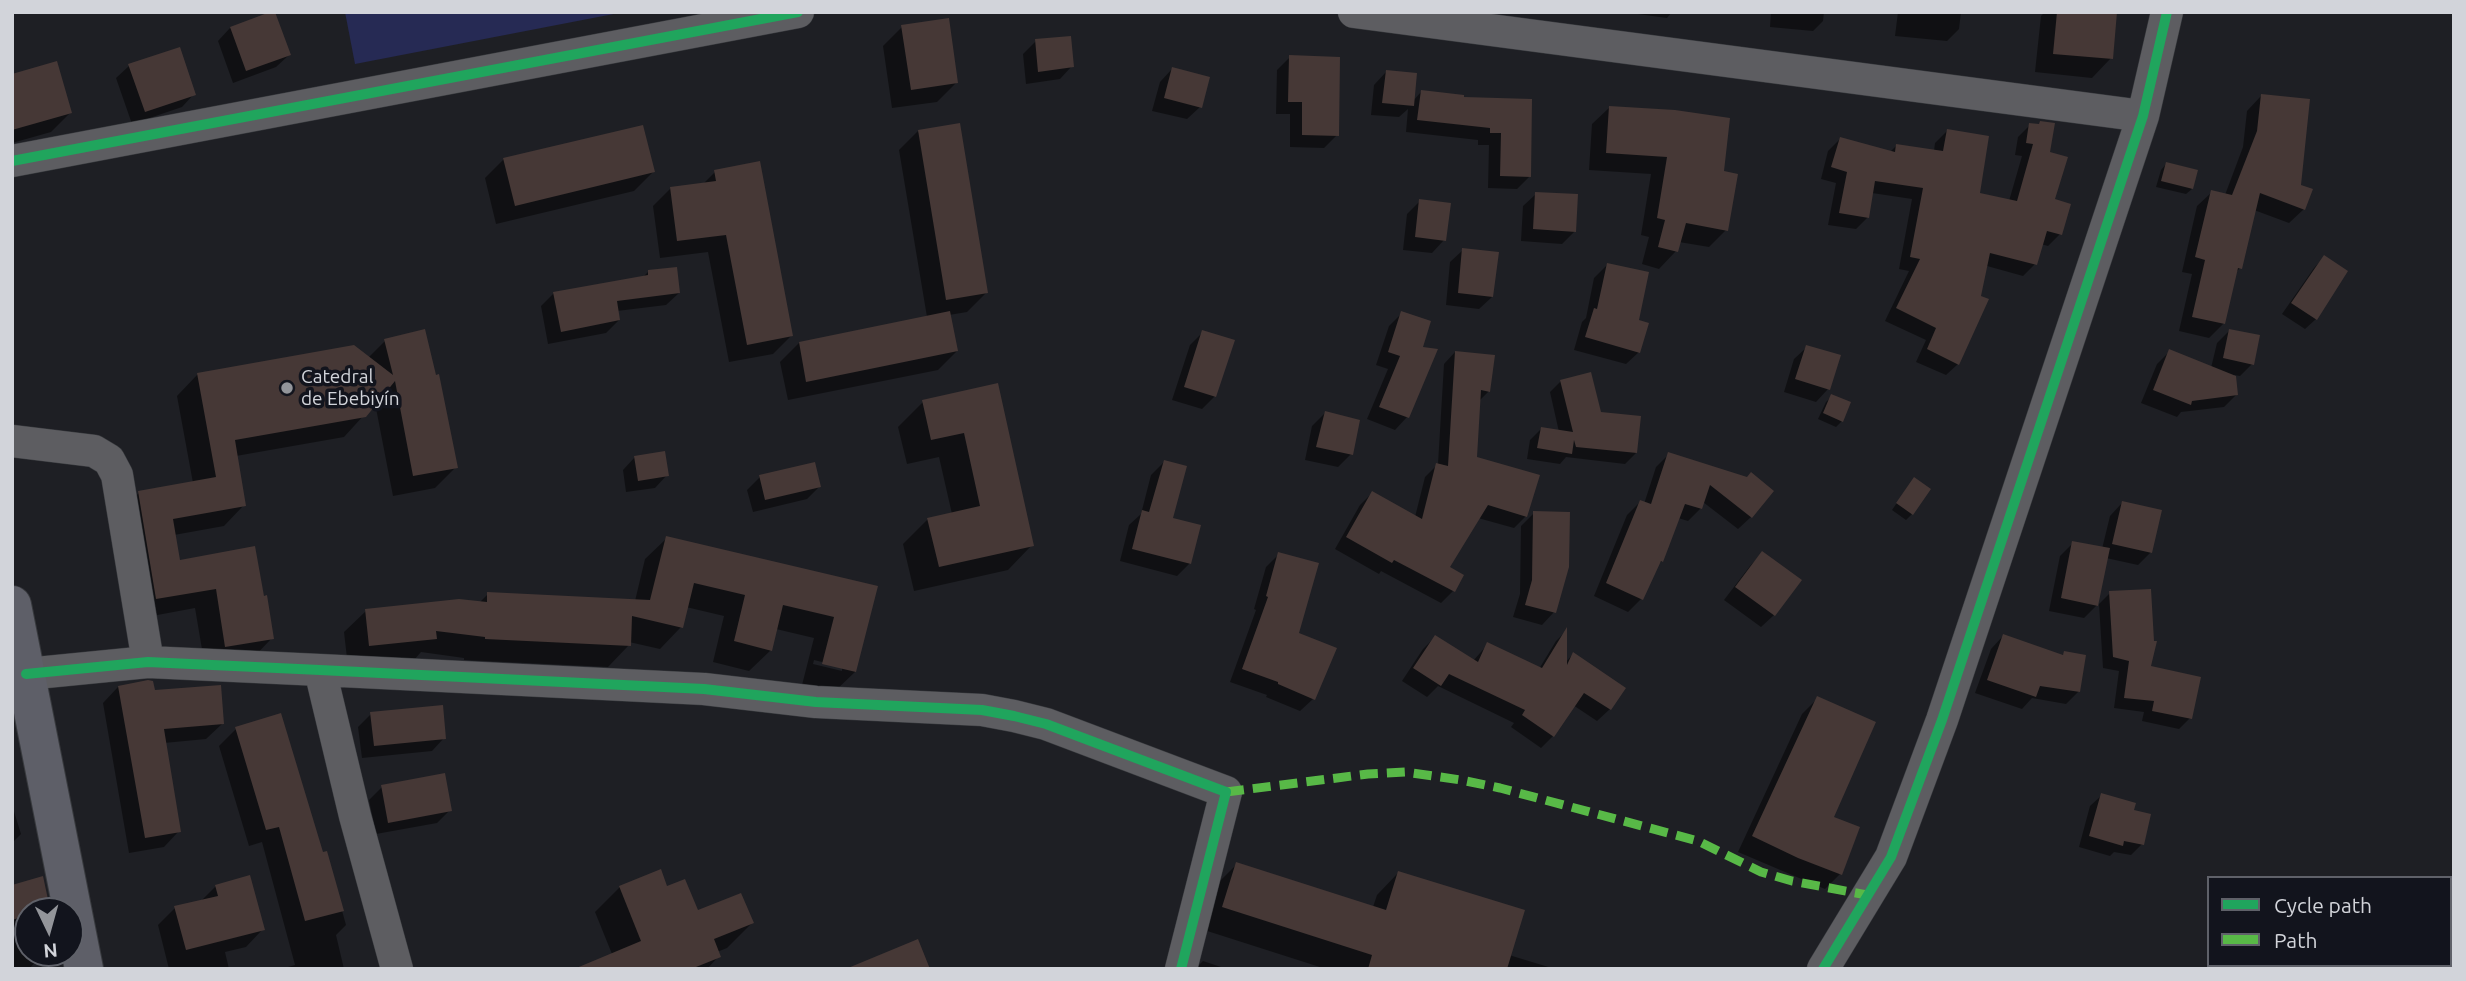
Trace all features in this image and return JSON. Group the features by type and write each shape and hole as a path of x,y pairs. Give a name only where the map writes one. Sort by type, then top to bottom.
{"main road":[{"path":"12,605 84,969"}],"street":[{"path":"12,161 798,12"},
{"path":"1354,12 2143,116"},
{"path":"1823,969 1891,857 1942,720 2143,116 2167,12"},
{"path":"12,442 94,451 109,460 117,475 148,662"},
{"path":"26,674 148,662 320,670 681,688 816,702 982,710 1046,724 1226,792 1181,969"},
{"path":"320,670 355,816 397,969"}],"shaded area":[{"path":"345,12 624,12 355,64"}],"building":[{"path":"275,12 291,55 246,71 230,27"},
{"path":"2057,12 2117,12 2113,59 2053,54"},
{"path":"949,18 958,83 911,90 901,25"},
{"path":"1071,36 1074,67 1038,72 1035,39"},
{"path":"180,47 196,95 145,112 128,64"},
{"path":"1289,55 1340,57 1339,136 1302,135 1302,102 1288,102"},
{"path":"57,61 72,113 12,130 12,74"},
{"path":"1172,67 1210,77 1202,108 1164,98"},
{"path":"1386,70 1417,73 1414,106 1382,103"},
{"path":"1421,90 1464,97 1532,99 1531,177 1500,176 1501,133 1490,133 1490,128 1417,120"},
{"path":"2261,94 2310,99 2301,185 2313,189 2305,210 2260,193 2242,269 2238,268 2225,324 2192,317 2205,260 2195,257 2211,190 2232,195 2257,131"},
{"path":"1609,106 1675,110 1730,118 1724,171 1738,174 1728,231 1686,223 1678,252 1658,247 1665,220 1657,218 1667,157 1606,153"},
{"path":"2040,121 2055,123 2050,152 2068,157 2055,199 2071,204 2062,235 2047,231 2037,265 1990,253 1981,296 1989,299 1959,365 1927,349 1936,328 1896,308 1920,259 1910,257 1923,188 1875,181 1869,218 1839,213 1847,172 1831,167 1840,137 1895,152 1896,144 1943,151 1947,129 1989,136 1980,193 2017,201 2033,144 2026,143 2029,123 2039,124"},
{"path":"960,123 988,293 946,300 918,130"},
{"path":"643,125 655,172 515,206 503,158"},
{"path":"760,161 793,336 747,345 726,235 677,241 670,187 716,181 714,170"},
{"path":"2166,162 2198,170 2193,189 2161,181"},
{"path":"1535,192 1578,194 1576,232 1533,229"},
{"path":"1419,199 1451,203 1446,241 1415,237"},
{"path":"1462,248 1499,252 1493,297 1458,293"},
{"path":"2324,255 2348,271 2317,320 2291,303"},
{"path":"1607,263 1649,272 1639,320 1649,323 1640,353 1585,337 1594,308 1597,309"},
{"path":"677,267 680,293 617,301 620,320 561,332 553,292 648,275 648,270"},
{"path":"950,311 958,351 806,382 799,342"},
{"path":"1401,311 1431,321 1423,347 1438,349 1409,418 1379,407 1400,356 1388,352"},
{"path":"425,329 436,375 439,374 458,468 413,476 395,381 366,417 235,440 246,506 173,519 180,560 255,546 274,639 225,647 216,589 156,599 138,491 216,477 197,373 354,345 393,375 384,339"},
{"path":"2229,329 2260,335 2254,365 2223,358"},
{"path":"1202,330 1235,340 1216,397 1184,387"},
{"path":"1806,345 1841,355 1830,390 1795,379"},
{"path":"2169,349 2236,376 2238,395 2192,401 2191,405 2153,390"},
{"path":"1455,351 1495,355 1490,392 1481,390 1477,457 1540,475 1527,517 1488,505 1450,567 1464,575 1455,592 1394,560 1392,563 1346,537 1372,491 1422,519 1436,463 1448,466"},
{"path":"1591,372 1601,412 1641,416 1637,453 1576,447 1574,440 1572,454 1537,448 1541,427 1573,432 1560,380"},
{"path":"998,383 1034,546 939,567 927,518 980,506 964,433 931,440 922,400"},
{"path":"1831,394 1851,402 1843,422 1823,413"},
{"path":"1325,411 1360,420 1353,455 1316,447"},
{"path":"665,451 669,476 638,481 634,456"},
{"path":"1668,452 1747,477 1751,472 1774,491 1752,518 1710,485 1702,509 1685,504 1663,562 1661,561 1643,600 1606,583 1640,500 1651,504"},
{"path":"1164,460 1187,466 1173,518 1201,525 1191,564 1132,549 1142,510 1149,512"},
{"path":"815,462 821,487 765,500 759,475"},
{"path":"1914,477 1931,489 1913,515 1896,503"},
{"path":"2122,501 2162,510 2152,553 2112,544"},
{"path":"1533,511 1570,512 1569,567 1556,613 1525,605 1532,580"},
{"path":"666,536 878,586 856,672 822,664 834,617 783,605 772,651 734,641 745,595 694,583 683,628 632,616 631,646 485,639 436,631 437,639 369,646 365,609 459,599 487,602 487,592 650,600"},
{"path":"2072,541 2110,548 2098,606 2061,598"},
{"path":"1762,551 1802,580 1775,616 1735,587"},
{"path":"1278,552 1319,563 1299,633 1337,648 1315,700 1278,682 1242,669 1268,597 1266,596"},
{"path":"2151,589 2154,641 2157,641 2151,666 2201,677 2192,719 2152,711 2154,701 2124,698 2129,661 2113,657 2109,591"},
{"path":"1567,627 1567,665 1573,652 1626,688 1611,710 1584,693 1554,737 1522,715 1525,710 1449,674 1441,686 1413,668 1435,635 1478,662 1487,642 1542,668"},
{"path":"2003,634 2063,655 2064,651 2086,655 2080,692 2040,686 2036,697 1987,680"},
{"path":"153,681 155,690 221,685 224,724 164,729 181,832 145,838 118,686"},
{"path":"1817,696 1876,722 1834,817 1860,827 1842,875 1752,836"},
{"path":"443,705 446,739 374,746 370,712"},
{"path":"281,713 323,852 327,851 344,911 305,921 279,827 266,830 235,727"},
{"path":"445,773 452,811 388,823 381,785"},
{"path":"2101,793 2136,803 2134,810 2151,814 2144,845 2124,841 2123,846 2089,836"},
{"path":"1236,862 1386,910 1398,871 1525,910 1507,969 1368,969 1372,955 1222,907"},
{"path":"661,869 667,886 685,879 698,910 741,893 754,923 714,939 721,957 691,969 574,969 641,941 619,886"},
{"path":"250,875 265,930 186,950 174,906 218,896 215,885"},
{"path":"43,876 47,897 14,897 12,920 12,885"},
{"path":"918,939 930,969 848,969 848,968"}],"marked path":[{"path":"1226,792 1368,774 1405,772 1461,780 1698,841 1761,872 1792,881 1867,895"}],"cycle path":[{"path":"12,161 798,12"},
{"path":"1823,969 1891,857 1942,720 2143,116 2167,12"},
{"path":"26,674 148,662 320,670 704,689 816,702 982,710 1046,724 1226,792 1181,969"}],"place":[{"name":"Catedral de Ebebiyín","path":"287,388"}]}
